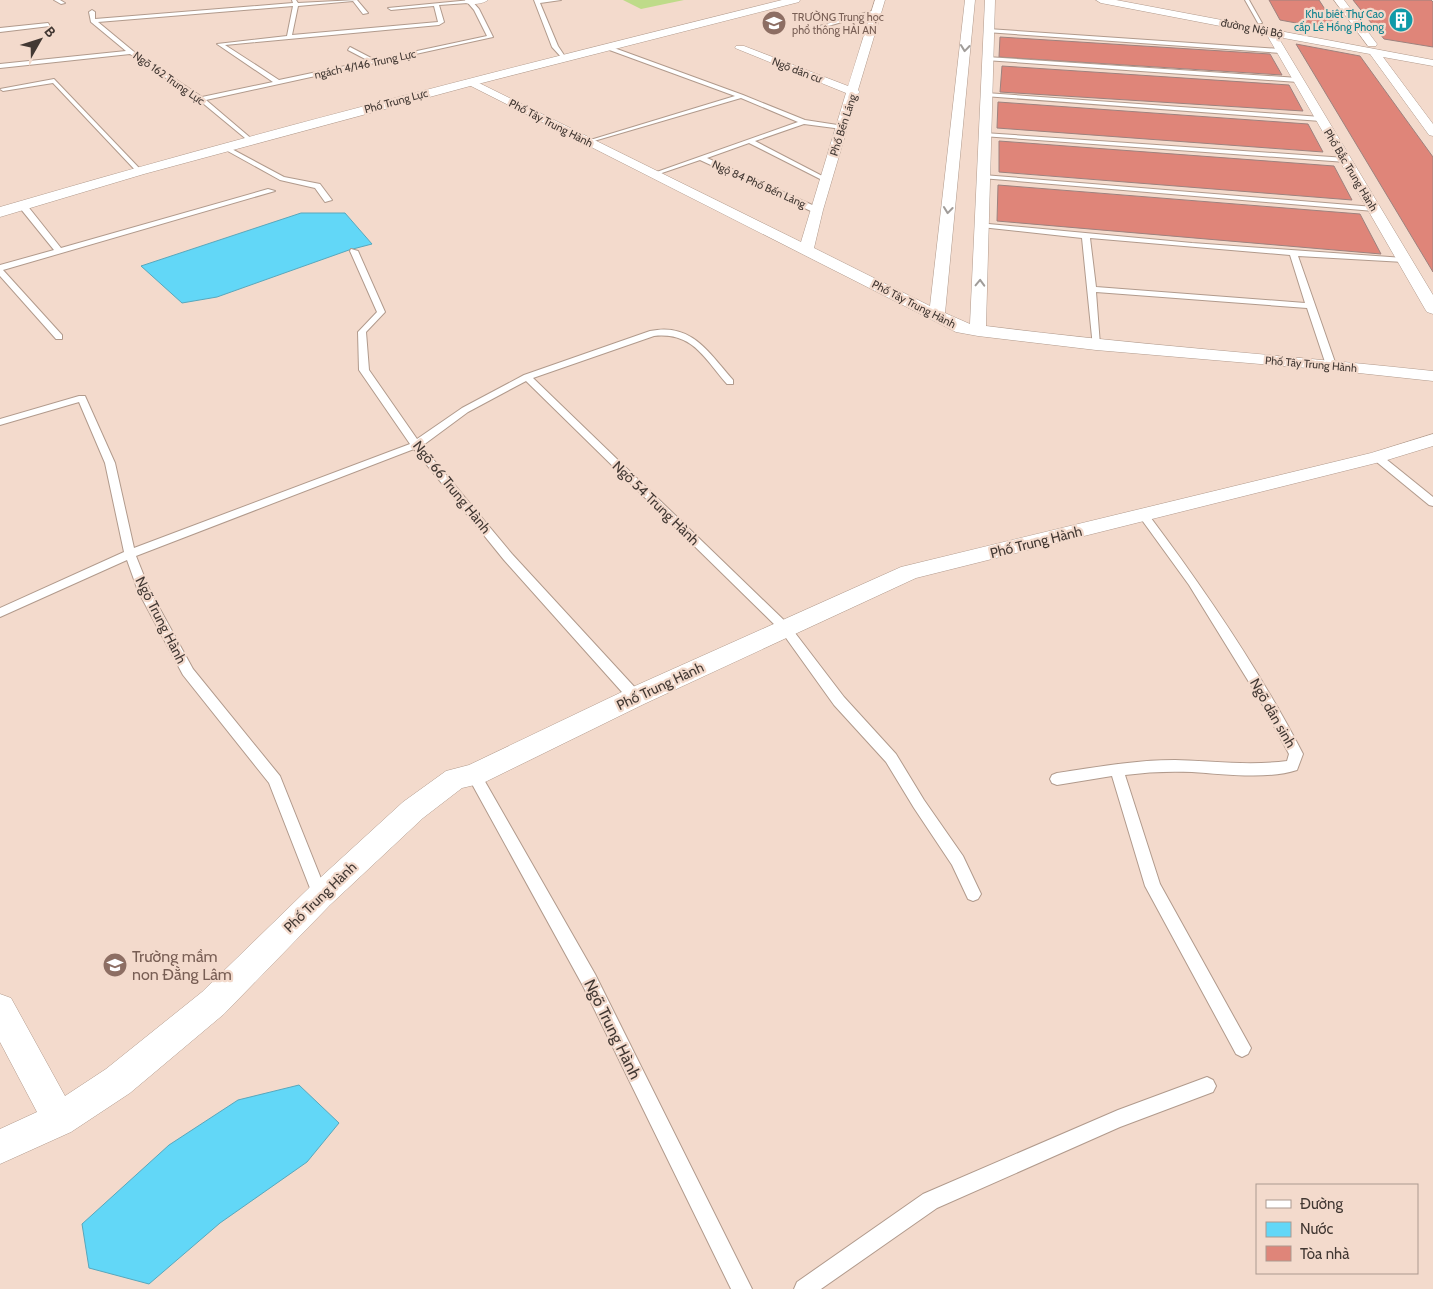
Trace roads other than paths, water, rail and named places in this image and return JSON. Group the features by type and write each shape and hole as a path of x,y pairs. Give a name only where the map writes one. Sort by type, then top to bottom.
{"street":[{"path":"469,1 483,0"},
{"path":"937,316 970,0"},
{"path":"978,331 990,0"},
{"name":"đường Nội Bộ","path":"1101,0 1372,47 1433,55"},
{"name":"đường Nội Bộ","path":"1138,0 1265,27"},
{"path":"1338,0 1433,132"},
{"name":"Phố Trung Lực","path":"0,212 139,171 469,82 786,1"},
{"name":"Phố Bến Láng","path":"806,250 816,210 879,6"},
{"name":"Phố Bắc Trung Hành","path":"1265,27 1346,160 1433,309"},
{"name":"đường Nội Bộ","path":"1372,47 1433,62"},
{"name":"Ngõ dân cư","path":"740,48 854,92"},
{"name":"Phố Tây Trung Hành","path":"469,82 962,328 1096,345 1331,365 1433,376"},
{"name":"Phố Trung Hành","path":"0,1147 59,1120 118,1082 213,1003 320,896 413,810 456,779 474,775 635,697 909,572 1144,516 1377,457 1433,440"},
{"path":"0,1009 59,1120"}],"lane":[{"path":"56,0 62,3"},
{"path":"92,12 93,21 295,2 353,0 365,13"},
{"path":"559,0 536,1 555,47 564,57"},
{"path":"1247,0 1265,27"},
{"path":"391,8 469,1"},
{"name":"ngách 4/146 Trung Lực","path":"201,99 490,36 476,9 469,1"},
{"path":"289,37 295,2"},
{"path":"279,82 220,44 433,24 441,22 436,4"},
{"path":"802,32 879,6"},
{"path":"401,20 439,17"},
{"name":"Ngõ 162 Trung Lực","path":"93,21 131,52 201,99 251,141"},
{"path":"0,30 48,25"},
{"path":"988,31 1281,51"},
{"path":"606,47 741,96 804,122 842,127"},
{"path":"350,49 374,62"},
{"path":"0,66 45,67 131,52"},
{"path":"987,59 1298,80"},
{"path":"45,67 54,81 139,171"},
{"path":"3,89 54,81"},
{"path":"986,95 1321,119"},
{"path":"589,142 741,96"},
{"path":"654,174 804,122"},
{"path":"984,135 1346,160"},
{"path":"749,141 826,180"},
{"path":"226,148 282,179 317,186 328,200"},
{"name":"Ngộ 84 Phố Bến Lảng","path":"702,158 816,210"},
{"path":"983,177 1374,208"},
{"path":"58,337 0,269 271,191"},
{"path":"23,206 59,251"},
{"path":"981,224 1086,236 1294,254 1404,260"},
{"path":"1086,236 1096,345"},
{"name":"Ngõ 66 Trung Hành","path":"354,251 382,312 362,332 364,370 416,445 508,557 635,697"},
{"path":"1294,254 1331,365"},
{"path":"1092,289 1310,306"},
{"path":"0,613 130,554 416,445 465,410 527,377 653,333 668,332 684,336 702,350 730,382"},
{"name":"Ngõ 54 Trung Hành","path":"527,377 785,628 840,702 891,758 919,804 958,861 973,894"},
{"name":"Ngõ Trung Hành","path":"0,422 82,398 110,462 130,554 144,591 188,672 275,780 320,896"},
{"path":"1377,457 1433,503"},
{"name":"Ngõ dân sinh","path":"1057,779 1117,770 1174,766 1271,769 1292,766 1296,754 1265,697 1193,582 1144,516"},
{"path":"1117,770 1153,886 1242,1048"},
{"name":"Ngõ Trung Hành","path":"474,775 589,980 742,1289"},
{"path":"804,1289 930,1201 1118,1119 1207,1086"}],"water":[{"path":"301,213 345,213 372,244 349,250 217,297 182,303 141,266"},
{"path":"299,1085 339,1123 307,1162 220,1223 149,1284 89,1268 82,1224 169,1145 238,1100"}],"place":[{"name":"Khu biệt Thự Cao cấp Lê Hồng Phong","path":"1401,20"},
{"name":"TRƯỜNG Trung học phổ thông HẢI AN","path":"774,23"},
{"name":"Trường mầm non Đằng Lâm","path":"115,965"}]}
